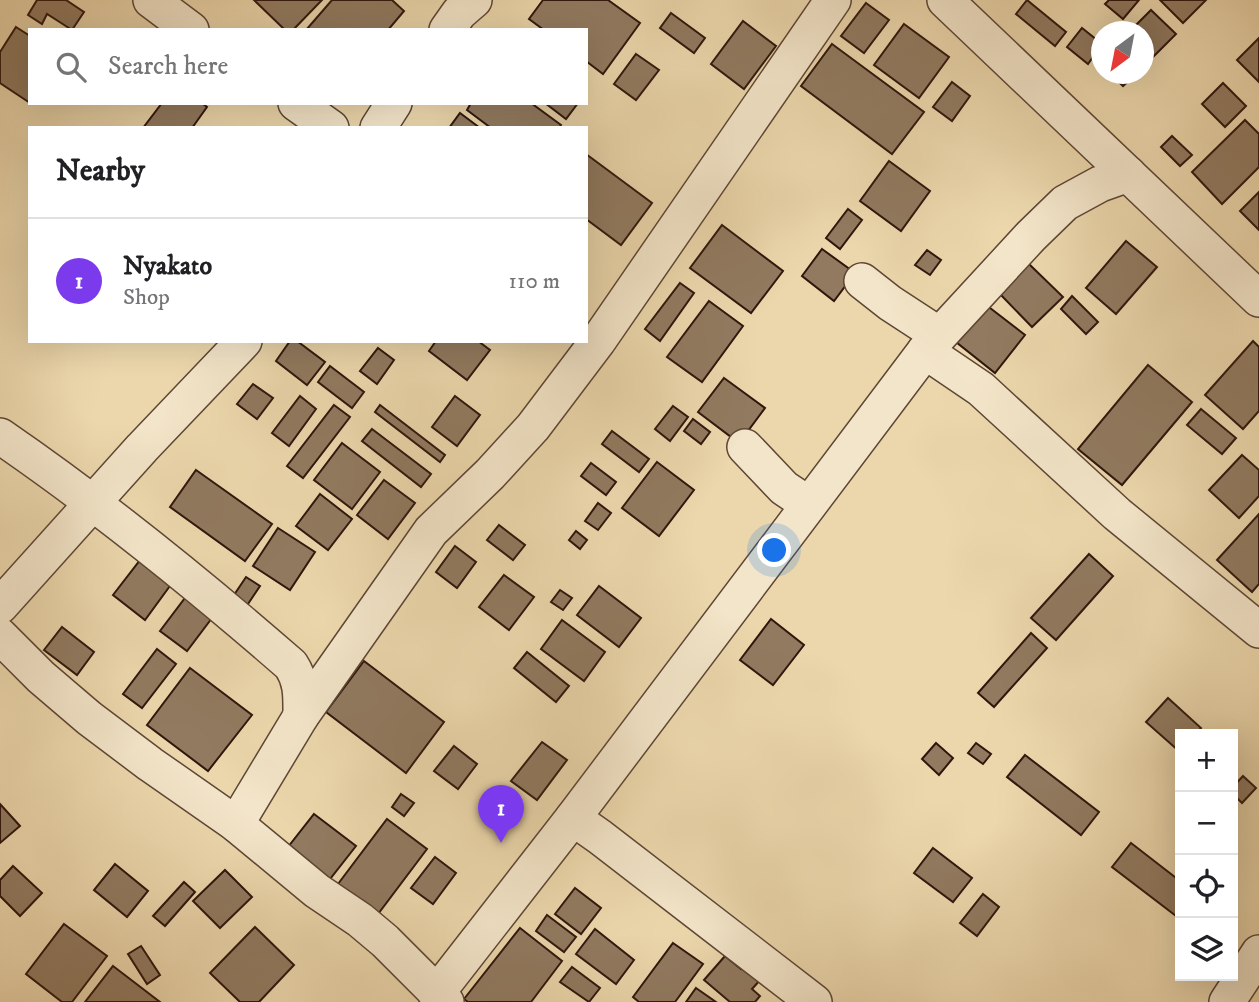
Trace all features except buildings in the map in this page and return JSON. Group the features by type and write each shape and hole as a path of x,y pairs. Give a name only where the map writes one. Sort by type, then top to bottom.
{"street":[{"path":"151,0 188,28"},
{"path":"448,28 459,13 474,0"},
{"path":"236,824 301,716 431,531 490,474 533,427 598,341 833,0"},
{"path":"945,0 1259,299"},
{"path":"299,105 328,126"},
{"path":"379,126 393,105"},
{"path":"0,636 41,677 89,718 236,824 317,891 360,920 385,941 441,998 808,504 932,343 1065,203 1100,184 1128,174"},
{"path":"862,281 890,303 1117,514 1259,630"},
{"path":"2,601 242,343"},
{"path":"0,436 93,503 208,594 291,665 299,676 302,690 301,716"},
{"path":"745,447 784,488 808,504"},
{"path":"573,818 814,1002"},
{"path":"1227,1002 1259,953"}],"place":[{"name":"Nyakato","path":"501,843"}]}
